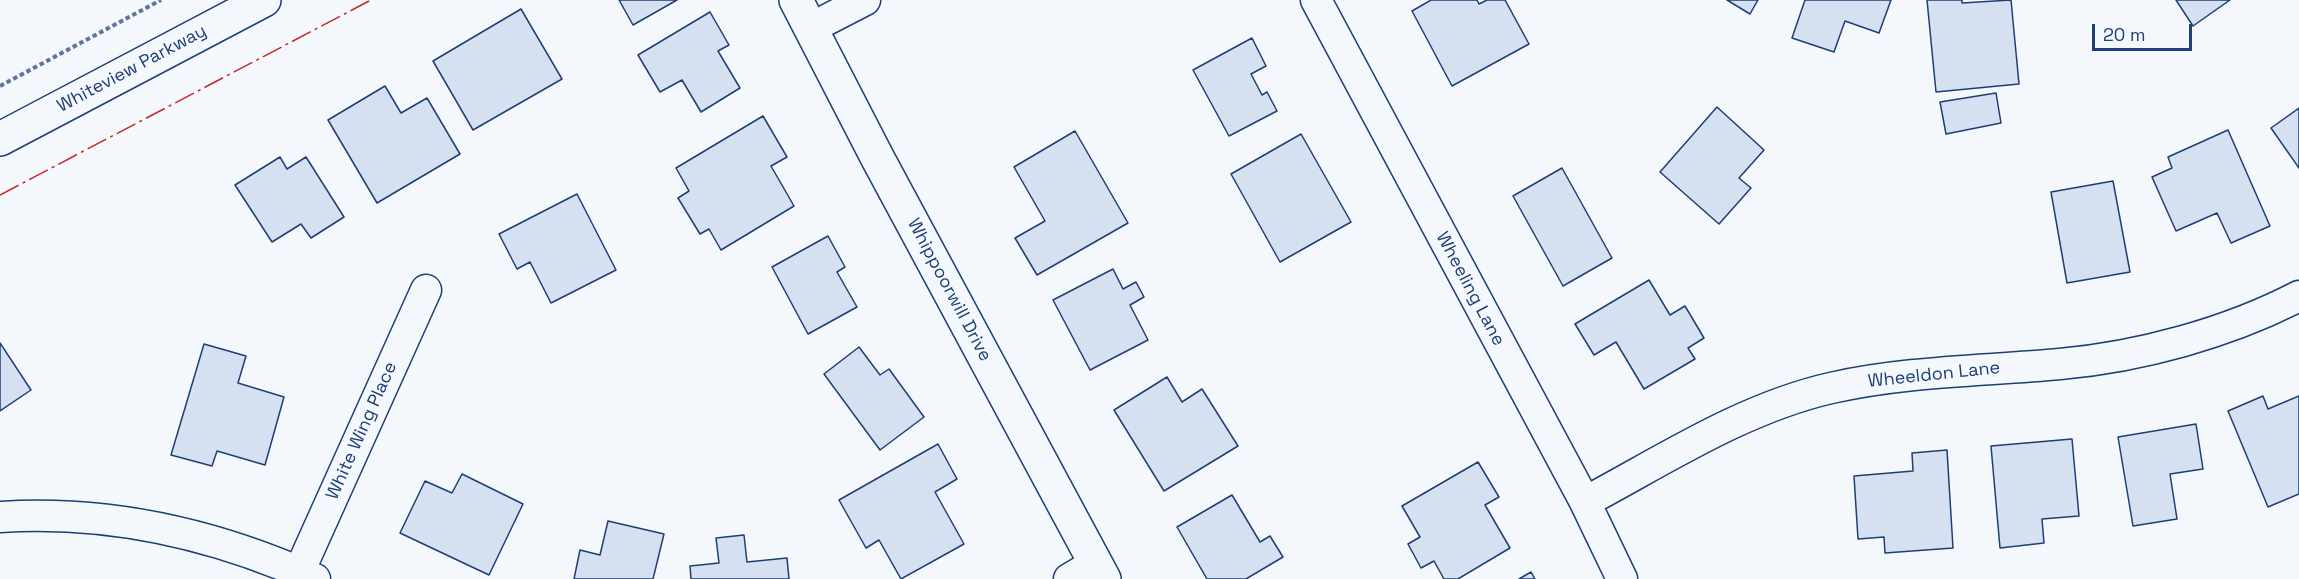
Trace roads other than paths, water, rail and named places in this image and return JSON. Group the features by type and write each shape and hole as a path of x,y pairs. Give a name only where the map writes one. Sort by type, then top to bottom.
{"street":[{"name":"Whiteview Parkway","path":"0,139 264,0"},
{"name":"Whippoorwill Drive","path":"796,0 1089,574"},
{"path":"811,28 865,0"},
{"name":"Wheeling Lane","path":"1316,0 1585,502 1622,579"},
{"name":"White Wing Place","path":"307,575 426,290"},
{"name":"Wheeldon Lane","path":"1585,502 1753,414 1810,393 1914,375 2101,359 2195,337 2299,296"},
{"path":"0,517 64,516 168,529 232,546 307,575"}]}
